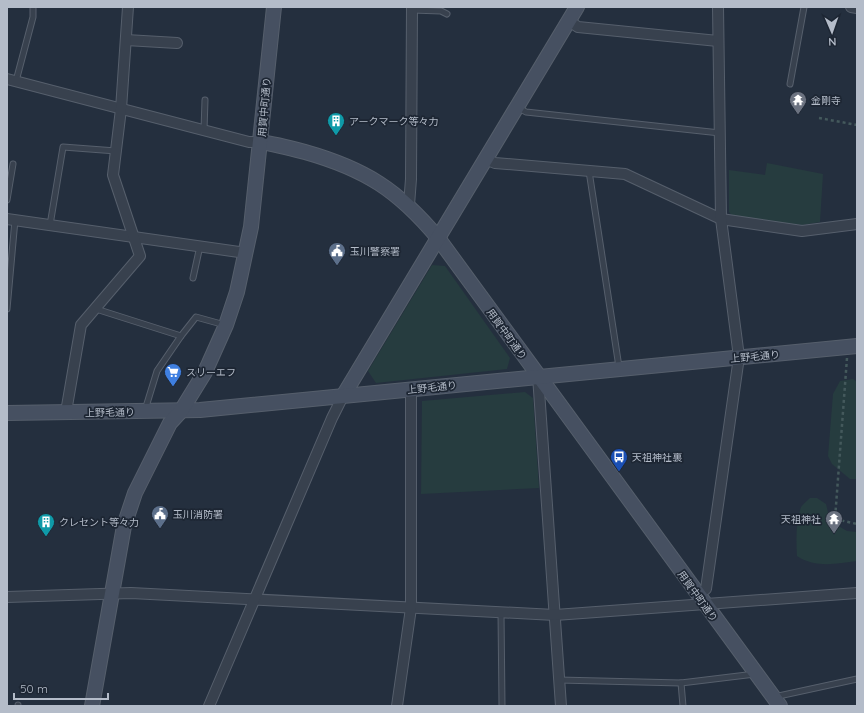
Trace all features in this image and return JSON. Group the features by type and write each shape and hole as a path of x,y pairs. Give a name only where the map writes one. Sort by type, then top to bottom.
{"street":[{"path":"66,412 80,325 96,309 140,256 113,175 121,108 128,7"},
{"name":"用賀中町通り","path":"274,7 260,142 317,155 347,166 380,183 409,205 438,238 700,600 776,701"},
{"path":"209,706 343,396 577,7"},
{"path":"700,600 706,589 739,357 721,219 718,7"},
{"path":"851,7 857,8"},
{"path":"409,205 411,179 412,9"},
{"path":"568,21 578,27 718,41"},
{"path":"126,40 177,43"},
{"path":"11,80 249,142 260,142 246,253 237,292 226,325 200,382 181,411 170,423 135,493 124,526 92,706"},
{"path":"486,159 495,163 625,174 721,219 802,231 857,224"},
{"path":"11,220 134,236 246,253"},
{"name":"上野毛通り","path":"7,413 181,411 857,346"},
{"path":"538,376 561,706"},
{"path":"397,706 411,608 411,389"},
{"path":"7,597 113,594 411,608 501,614 555,615 700,600 857,592"}],"lane":[{"path":"11,80 33,17 33,7"},
{"path":"790,84 804,7"},
{"path":"412,9 440,10 447,14"},
{"path":"204,130 205,100"},
{"path":"517,108 526,112 720,133"},
{"path":"50,225 63,147 116,151"},
{"path":"7,200 13,164"},
{"path":"589,171 619,368"},
{"path":"7,309 11,220"},
{"path":"192,278 200,246"},
{"path":"96,309 181,336"},
{"path":"144,411 157,371 196,317 226,325"},
{"path":"501,614 502,706"},
{"path":"560,680 681,683 756,674"},
{"path":"776,701 857,679"},
{"path":"681,683 683,706"}],"path":[{"path":"819,118 857,125"},
{"path":"847,357 835,519 857,524"}],"green space":[{"path":"767,163 823,174 820,222 802,225 733,217 729,212 729,170 765,175"},
{"path":"432,265 445,266 510,358 507,369 376,383 368,371"},
{"path":"853,379 857,382 857,479 850,479 832,464 828,456 833,394 840,381"},
{"path":"525,392 533,398 539,488 421,494 422,401"},
{"path":"810,498 817,498 826,504 830,521 847,531 857,532 857,561 834,564 818,564 804,560 797,556 796,544 799,513 801,507"}],"place":[{"name":"金剛寺","path":"798,115"},
{"name":"アークマーク等々力","path":"336,136"},
{"name":"玉川警察署","path":"337,266"},
{"name":"スリーエフ","path":"173,387"},
{"name":"天祖神社裏","path":"619,472"},
{"name":"玉川消防署","path":"160,529"},
{"name":"天祖神社","path":"834,534"},
{"name":"クレセント等々力","path":"46,537"}]}
